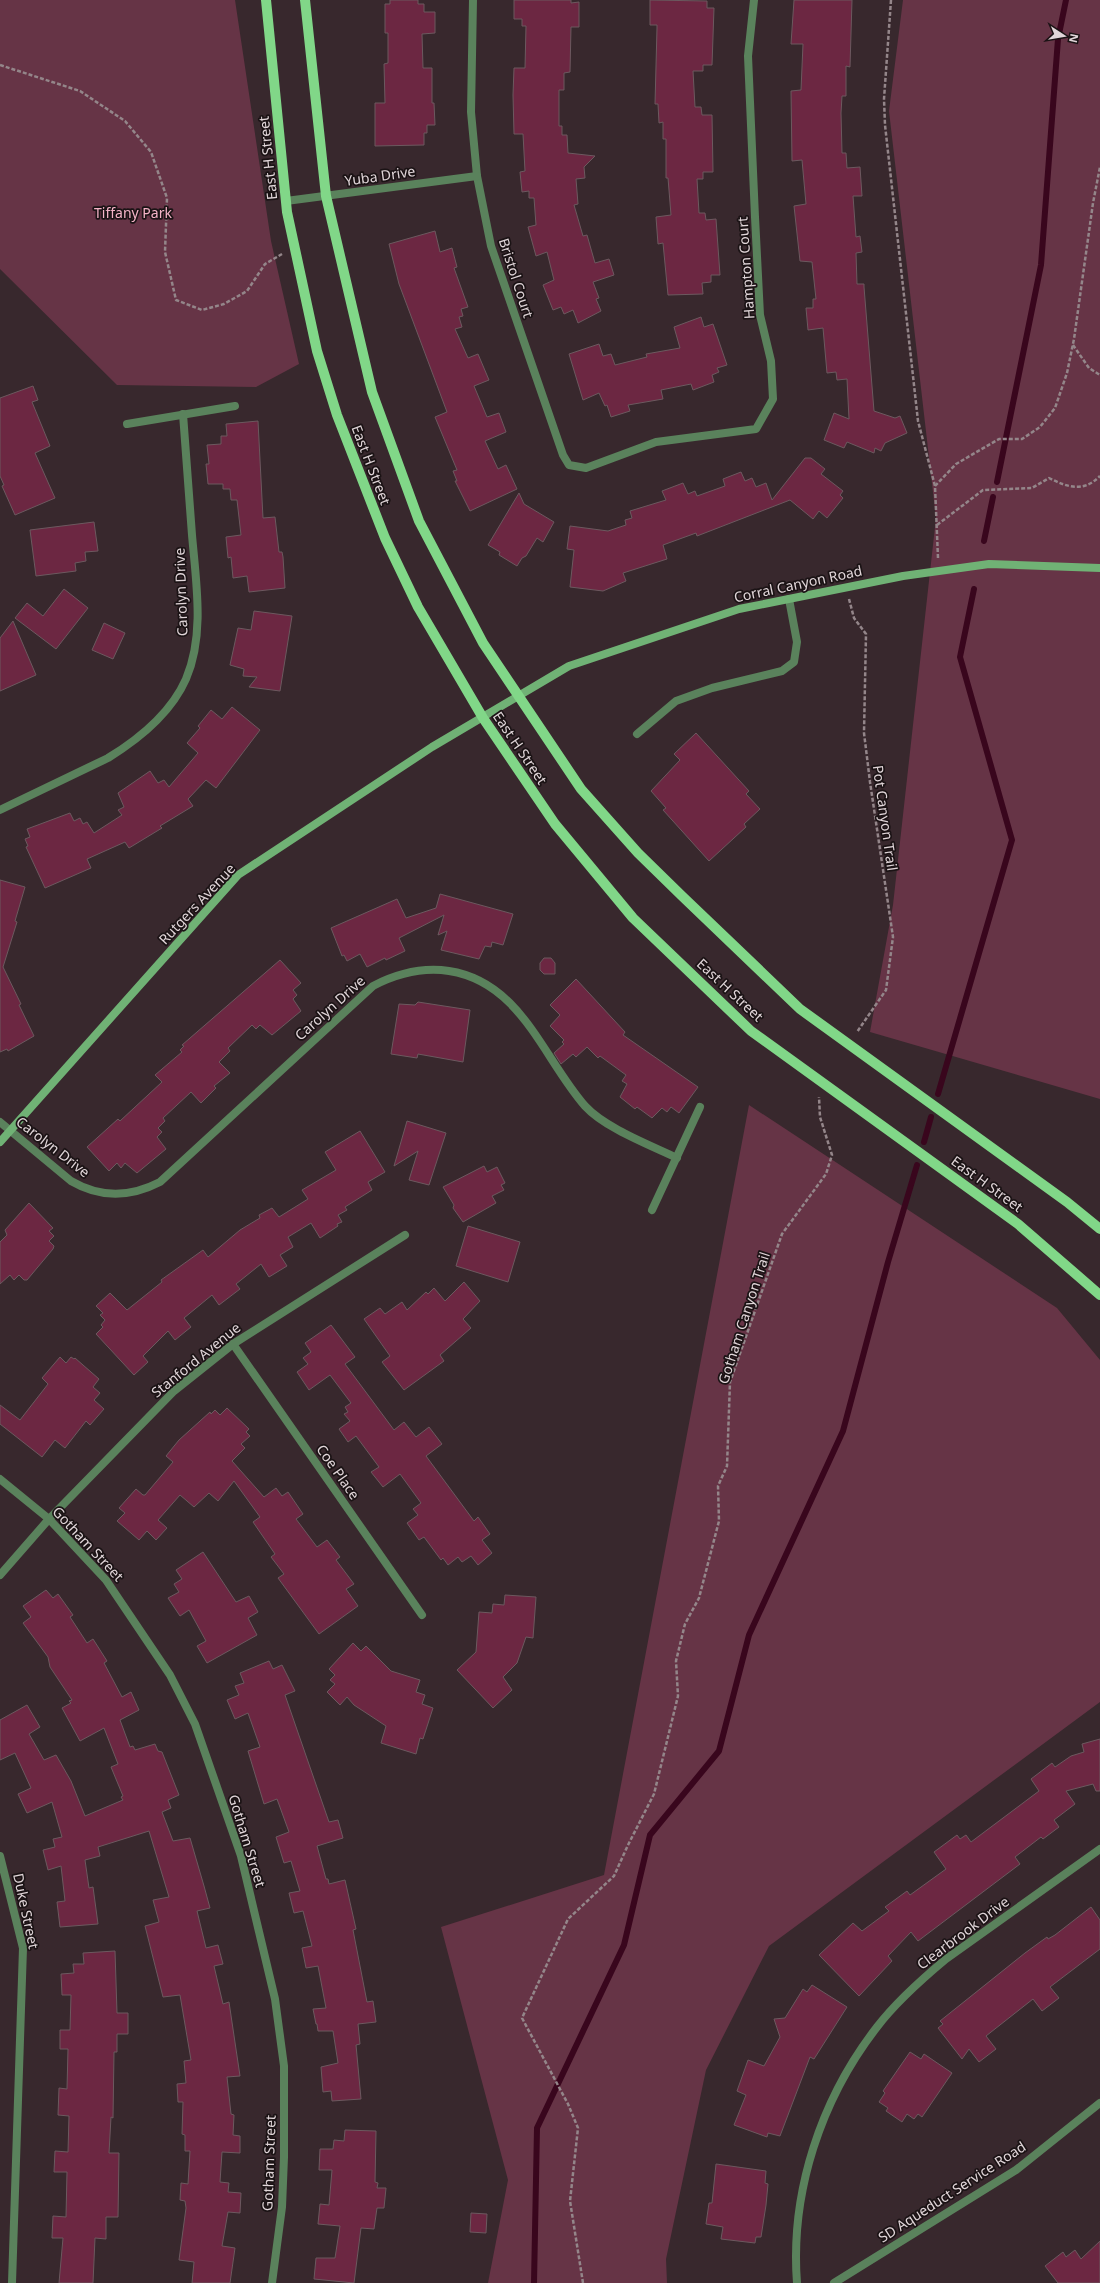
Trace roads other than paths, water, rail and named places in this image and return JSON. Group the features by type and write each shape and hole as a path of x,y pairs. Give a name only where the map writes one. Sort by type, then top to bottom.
{"main road":[{"name":"East H Street","path":"266,0 286,201 317,351 337,415 385,538 418,607 483,718 555,824 632,918 751,1031 1018,1224 1100,1295"},
{"name":"East H Street","path":"305,0 326,196 352,313 372,392 419,521 483,643 581,789 638,854 800,1009 1067,1202 1100,1229"},
{"name":"Corral Canyon Road","path":"518,696 569,666 739,609 846,587 989,564 1100,568"},
{"name":"Rutgers Avenue","path":"0,1142 238,875 432,747 518,696"}],"street":[{"name":"Bristol Court","path":"473,0 471,112 477,176 491,246 563,455 568,465 586,468 656,442"},
{"name":"Hampton Court","path":"656,442 756,429 774,399 771,361 760,308 748,56 754,0"},
{"name":"Yuba Drive","path":"286,201 477,176"},
{"path":"127,424 234,406"},
{"name":"Carolyn Drive","path":"0,810 108,758 143,735 176,697 186,679 198,631 184,414"},
{"path":"638,734 676,701 712,688 782,671 794,662 797,642 789,599"},
{"name":"Carolyn Drive","path":"0,1122 9,1132 71,1181 83,1188 96,1192 122,1195 148,1188 160,1182 373,986 405,973 439,970 471,977 499,992 521,1014 586,1106 614,1128 677,1158"},
{"path":"652,1210 700,1107"},
{"name":"Stanford Avenue","path":"0,1575 49,1519 174,1391 233,1344 405,1235"},
{"name":"Coe Place","path":"233,1344 422,1615"},
{"name":"Gotham Street","path":"0,1479 49,1519 106,1580 170,1674 195,1724 241,1856 275,1999 284,2066 284,2157 282,2200 272,2283"},
{"name":"Clearbrook Drive","path":"797,2283 797,2230 801,2201 811,2154 832,2100 860,2049 878,2026 929,1974 1100,1849"},
{"name":"Duke Street","path":"0,1856 23,1948 12,2283"},
{"name":"SD Aqueduct Service Road","path":"834,2283 1016,2170 1100,2103"}],"waterway":[{"path":"997,482 1041,265 1058,39 1066,0"},
{"path":"984,541 993,497"},
{"path":"938,1094 1012,840 960,657 974,589"},
{"path":"924,1142 931,1117"},
{"path":"534,2283 537,2128 624,1945 650,1835 719,1751 749,1635 843,1431 888,1262 917,1165"}],"park label":[{"name":"Tiffany Park","path":"133,213"}]}
